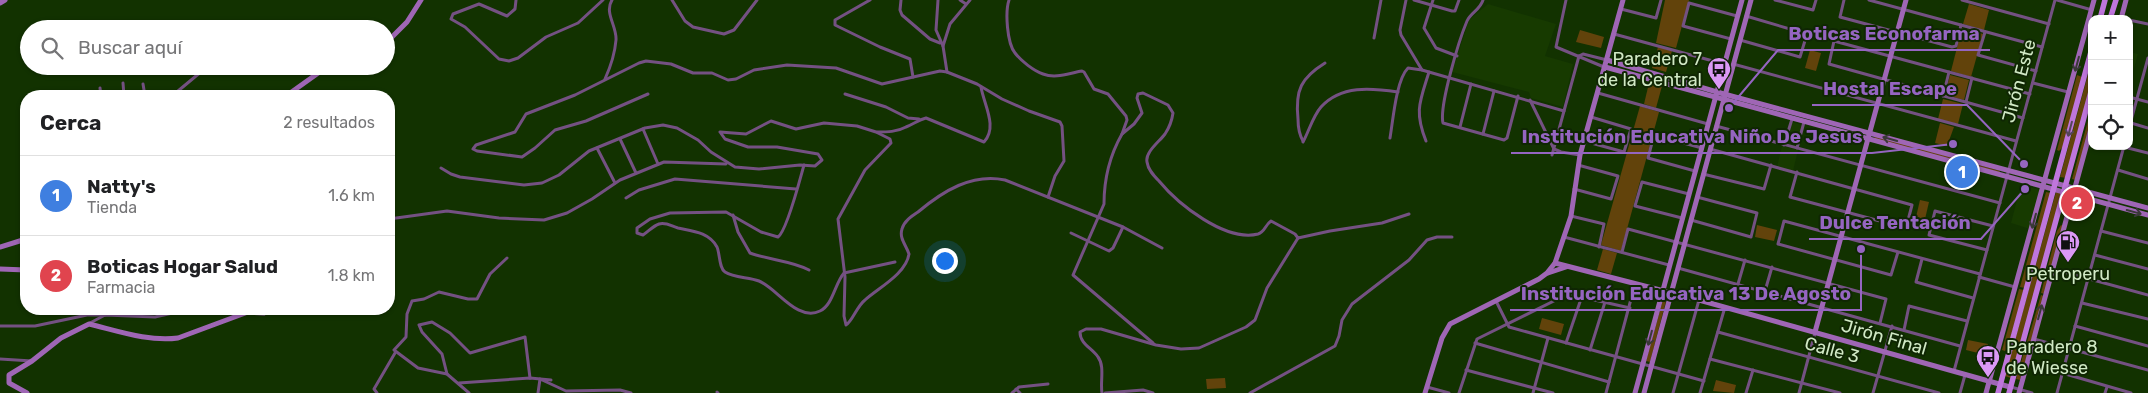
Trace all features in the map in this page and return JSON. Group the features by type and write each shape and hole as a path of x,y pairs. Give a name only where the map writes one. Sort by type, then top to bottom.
{"main road":[{"path":"0,3 5,0"},
{"path":"395,34 407,22 421,0"},
{"path":"1547,273 1555,263 1571,216 1580,155 1623,0"},
{"path":"1635,393 1742,0"},
{"path":"1644,393 1732,64 1752,0"},
{"path":"1815,332 1906,0"},
{"path":"1986,393 2094,0"},
{"path":"2101,15 2105,0"},
{"path":"2111,15 2116,0"},
{"path":"2123,15 2126,0"},
{"path":"1607,60 1717,92 1724,97 1804,122 1869,136"},
{"path":"1998,393 2089,60"},
{"path":"1605,67 1715,98 1724,97 2008,174 2065,185 2148,208"},
{"path":"294,90 315,75"},
{"path":"2009,390 2088,102"},
{"path":"2019,391 2088,140"},
{"path":"2008,174 2043,188 2148,215"},
{"path":"0,247 20,241"},
{"name":"Jirón Final","path":"1555,263 1815,332 1990,381 2000,384 2009,390"},
{"path":"1426,390 1442,338 1449,326 1547,273 1568,266"},
{"path":"0,269 20,270"},
{"path":"27,393 9,383 9,375 60,338 89,324 126,333 167,339 178,338 236,315"}],"street":[{"path":"516,0 515,9 507,16 479,4 453,14 451,18 465,27 499,59 509,61 518,58 546,37 578,23 603,0"},
{"path":"604,79 616,40 610,14 612,0"},
{"path":"672,0 685,21 693,27 724,34 734,30 757,0"},
{"path":"870,0 837,19 834,22 835,25 910,59 913,77"},
{"path":"900,0 902,15 930,39 942,45"},
{"path":"938,0 936,26 947,72"},
{"path":"960,0 966,4"},
{"path":"942,45 950,24 970,0"},
{"path":"1010,0 1007,15 1010,43 1014,53 1036,71 1044,75 1084,72 1094,89 1108,94 1126,116 1127,120 1122,134 1111,157 1104,190 1104,204 1073,275 1156,345"},
{"path":"1374,38 1381,0"},
{"path":"1406,0 1401,24 1401,35 1422,70"},
{"path":"1414,0 1456,11 1459,0"},
{"path":"1433,0 1424,22 1424,28 1436,48 1457,56"},
{"path":"1483,0 1481,7 1468,19 1443,102 1442,120 1445,124 1504,140 1507,138 1518,96"},
{"path":"1566,0 1555,44 1558,49 1605,67"},
{"path":"1620,9 1656,18 1661,0"},
{"path":"1775,0 1813,10 1816,0"},
{"path":"1844,0 1840,17 1952,47 1956,46 1961,25"},
{"path":"1869,0 2042,47"},
{"path":"1962,0 2048,24"},
{"path":"2056,0 2092,10"},
{"name":"Jirón Este","path":"1954,371 2056,0"},
{"path":"1731,39 1683,26 1689,3 1737,16"},
{"path":"1739,40 1800,57 1807,34 1746,16"},
{"path":"2133,21 2148,24"},
{"path":"1985,32 1978,55 2036,71"},
{"path":"1614,34 1724,64"},
{"path":"2023,118 1829,64 1834,41 2030,94"},
{"path":"1579,56 1583,54 1607,60"},
{"path":"1552,155 1579,56"},
{"path":"2133,113 2146,74 2148,58"},
{"path":"648,94 586,121 555,130 525,156 508,156 473,149 476,145 515,132 526,114 575,95 604,79 646,61 671,64 693,73 712,73 728,80 736,79 754,70 786,65 836,68 882,84 947,72 981,86 1002,99 1062,124 1064,161 1055,176 1048,197"},
{"path":"1325,63 1308,75 1298,92 1299,130 1303,142 1320,107 1341,93 1363,89 1398,92"},
{"path":"1732,64 2016,141"},
{"path":"1390,138 1398,92 1405,70 1408,68 1422,70 1518,96 1564,111"},
{"path":"1426,141 1418,118 1418,107 1429,72"},
{"path":"1943,96 1949,72"},
{"path":"179,90 197,75"},
{"path":"1966,102 1972,78"},
{"path":"123,83 124,90"},
{"path":"2033,83 2069,92"},
{"path":"143,84 144,90"},
{"path":"1460,127 1471,84"},
{"path":"845,94 886,107 908,118 926,118 986,141 991,124 981,86"},
{"path":"1484,134 1494,91"},
{"path":"1598,93 1708,124"},
{"path":"1122,134 1134,124 1142,113 1137,98 1138,94 1143,94 1168,105 1173,113 1172,118 1166,132 1148,154 1146,160 1148,168 1170,195 1193,212 1225,231 1247,235 1260,234 1271,222 1282,226 1298,238 1308,238 1330,230 1382,223 1409,214"},
{"path":"2133,98 2148,102"},
{"path":"1530,100 1554,148 1561,152 1580,155"},
{"path":"1584,141 1624,152 1631,128 1591,117"},
{"path":"1784,145 1792,118"},
{"path":"876,132 900,130 919,119"},
{"path":"441,168 460,177 532,185 555,178 585,152 658,125 677,128 700,141 711,152 735,167 759,169 804,165 817,166 821,162 821,156 812,152 777,147 748,147 725,139 720,132 746,134 771,121 796,130 830,122 857,126 876,132 890,139 891,143 865,170 838,219 844,273 844,316 847,325 863,301 906,263 909,254 902,241 901,233 905,223 948,190 970,182 994,178 1006,180 1123,228 1162,248"},
{"path":"1797,148 1804,122"},
{"path":"2133,124 2148,128"},
{"path":"1716,126 2000,203"},
{"path":"643,129 658,164"},
{"path":"1695,171 1648,158 1654,135 1702,148"},
{"path":"620,139 636,173"},
{"path":"597,148 615,183"},
{"path":"1710,149 1797,172 1912,205 1906,228 1790,197 1797,172"},
{"path":"2057,393 2123,150"},
{"path":"2133,150 2148,154"},
{"path":"395,218 447,211 499,218 544,220 567,213 615,183 658,164 670,161 730,165"},
{"path":"804,165 783,232 778,237 762,232 726,212 670,213 650,219 637,228 638,234 643,235 654,226 662,224 700,232 713,242 723,269 727,273 757,280 768,286 790,306 814,313 823,310 829,303 844,273"},
{"path":"1574,189 1611,199 1618,176 1578,165"},
{"path":"1703,174 1764,189 1771,165"},
{"path":"2118,170 2148,179"},
{"path":"626,198 639,190 675,179 796,189"},
{"path":"1682,218 1634,206 1642,182 1689,194"},
{"path":"1690,220 1751,237 1757,214 1696,197"},
{"path":"1986,250 1929,235 1935,211 1993,226"},
{"path":"732,214 738,232 750,253 785,263 800,265 809,270"},
{"path":"1571,216 1604,224 1599,247"},
{"path":"1898,252 1892,275 1778,244 1784,221 1898,252 2016,287"},
{"path":"1071,233 1110,250 1123,228"},
{"path":"1622,252 1628,229 1772,267 1886,300 1880,323"},
{"path":"2102,231 2148,244"},
{"path":"1250,393 1335,346 1342,320 1352,304 1409,260 1427,240 1437,237 1452,237"},
{"path":"1564,237 1669,265"},
{"path":"1153,393 1143,390 1103,393 1100,362 1098,357 1084,344 1079,334 1080,332 1086,329 1101,330 1156,345 1181,349 1199,348 1246,327 1256,320 1267,288 1298,238"},
{"path":"2095,255 2148,270"},
{"path":"377,393 374,389 395,353 394,349 406,337 407,314 412,301 424,299 439,292 468,299 477,299 490,274 507,258"},
{"path":"1922,259 1916,282 1973,298"},
{"path":"1738,284 1745,260"},
{"path":"844,273 895,262"},
{"path":"1765,292 1772,267"},
{"path":"1677,268 1960,346"},
{"path":"2052,269 2148,294"},
{"path":"1606,393 1636,284"},
{"path":"1459,393 1477,339 1506,324 1568,294 1630,308"},
{"path":"1566,343 1582,296"},
{"path":"1495,300 1509,327 1650,368 1704,381"},
{"path":"1673,393 1699,300"},
{"path":"1590,350 1605,302"},
{"path":"2082,303 2148,320"},
{"path":"1904,330 1909,306 1967,321"},
{"path":"1700,393 1725,307"},
{"path":"0,326 35,326 87,315 155,317 164,315"},
{"path":"89,324 106,315"},
{"path":"447,374 442,354 419,327 419,324 432,322 450,333 470,352 525,337 530,378"},
{"path":"1873,393 1892,326"},
{"path":"2075,326 2148,346"},
{"name":"Calle 3","path":"1718,332 1939,393"},
{"path":"1799,393 1815,332"},
{"path":"1533,393 1548,338"},
{"path":"2033,339 2148,370"},
{"path":"1475,343 1609,382"},
{"path":"395,353 418,368 447,374 468,393"},
{"path":"0,359 32,360"},
{"path":"1710,359 1840,393"},
{"path":"1466,370 1553,393"},
{"path":"1746,393 1752,370"},
{"path":"2062,373 2131,393"},
{"path":"1960,393 1965,374"},
{"path":"458,383 530,378 551,380"},
{"path":"540,380 566,392 620,390 630,393"},
{"path":"538,393 540,380"},
{"path":"1012,393 1023,386 1048,384"},
{"path":"2105,393 2107,387"},
{"path":"1016,389 1020,393"},
{"path":"1426,390 1449,393"},
{"name":"Jirón Final","path":"2009,390 2032,393"}],"shaded area":[{"path":"1665,0 1689,0 1676,48 1656,43"},
{"path":"1488,4 1556,24 1545,56 1573,64 1563,107 1531,98 1529,92 1452,72 1469,20"},
{"path":"1969,4 1989,10 1984,30 1963,24"},
{"path":"1962,28 1983,34 1971,77 1951,71"},
{"path":"1580,30 1604,37 1601,48 1576,42"},
{"path":"1658,47 1672,51 1666,72 1652,68"},
{"path":"1810,50 1821,53 1816,71 1805,68"},
{"path":"2133,53 2138,54 2133,71"},
{"path":"1950,75 1969,80 1964,100 1945,95"},
{"path":"2077,75 2082,77 2063,147 2059,151 2057,150"},
{"path":"2088,75 2088,102 2067,178 2060,177"},
{"path":"1649,83 1662,86 1656,108 1644,104"},
{"path":"1943,99 1963,104 1958,124 1938,119"},
{"path":"1640,106 1659,112 1621,251 1601,245"},
{"path":"2088,121 2088,135 2076,180 2072,179"},
{"path":"1792,122 1802,125 1797,145 1787,143"},
{"path":"1940,123 1954,127 1947,146 1935,143"},
{"path":"1875,136 2000,171 1999,173 1874,139"},
{"path":"1782,146 1798,150 1793,171 1777,167"},
{"path":"2021,185 2041,190 2030,229 2011,223"},
{"path":"2046,192 2051,193 2025,288 2020,287"},
{"path":"2056,192 2063,193 2011,378 2005,376"},
{"path":"1920,200 1929,202 1925,219 1916,217"},
{"path":"1757,225 1777,230 1774,241 1755,237"},
{"path":"2061,225 2063,226 2045,294 2041,293 2057,231"},
{"path":"1603,249 1617,253 1611,274 1597,270"},
{"path":"2019,289 2024,290 2008,347 2005,351 2002,350"},
{"path":"2041,295 2044,296 2020,380 2016,379"},
{"path":"1664,296 1667,297 1650,362 1646,361"},
{"path":"1542,318 1564,324 1561,335 1539,329"},
{"path":"1968,340 1988,344 1986,355 1966,350"},
{"path":"1225,378 1226,388 1207,389 1206,379"},
{"path":"1716,380 1736,385 1734,393 1713,391"}],"place":[{"name":"Paradero 7 de la Central","path":"1719,90"},
{"name":"Boticas Econofarma","path":"1729,108"},
{"name":"Institución Educativa Niño De Jesus","path":"1953,144"},
{"name":"Hostal Escape","path":"2024,164"},
{"name":"Natty's","path":"1962,172"},
{"name":"Dulce Tentación","path":"2025,189"},
{"name":"Boticas Hogar Salud","path":"2077,203"},
{"name":"Institución Educativa 13 De Agosto","path":"1861,249"},
{"name":"Petroperu","path":"2068,263"},
{"name":"Paradero 8 de Wiesse","path":"1988,378"}]}
